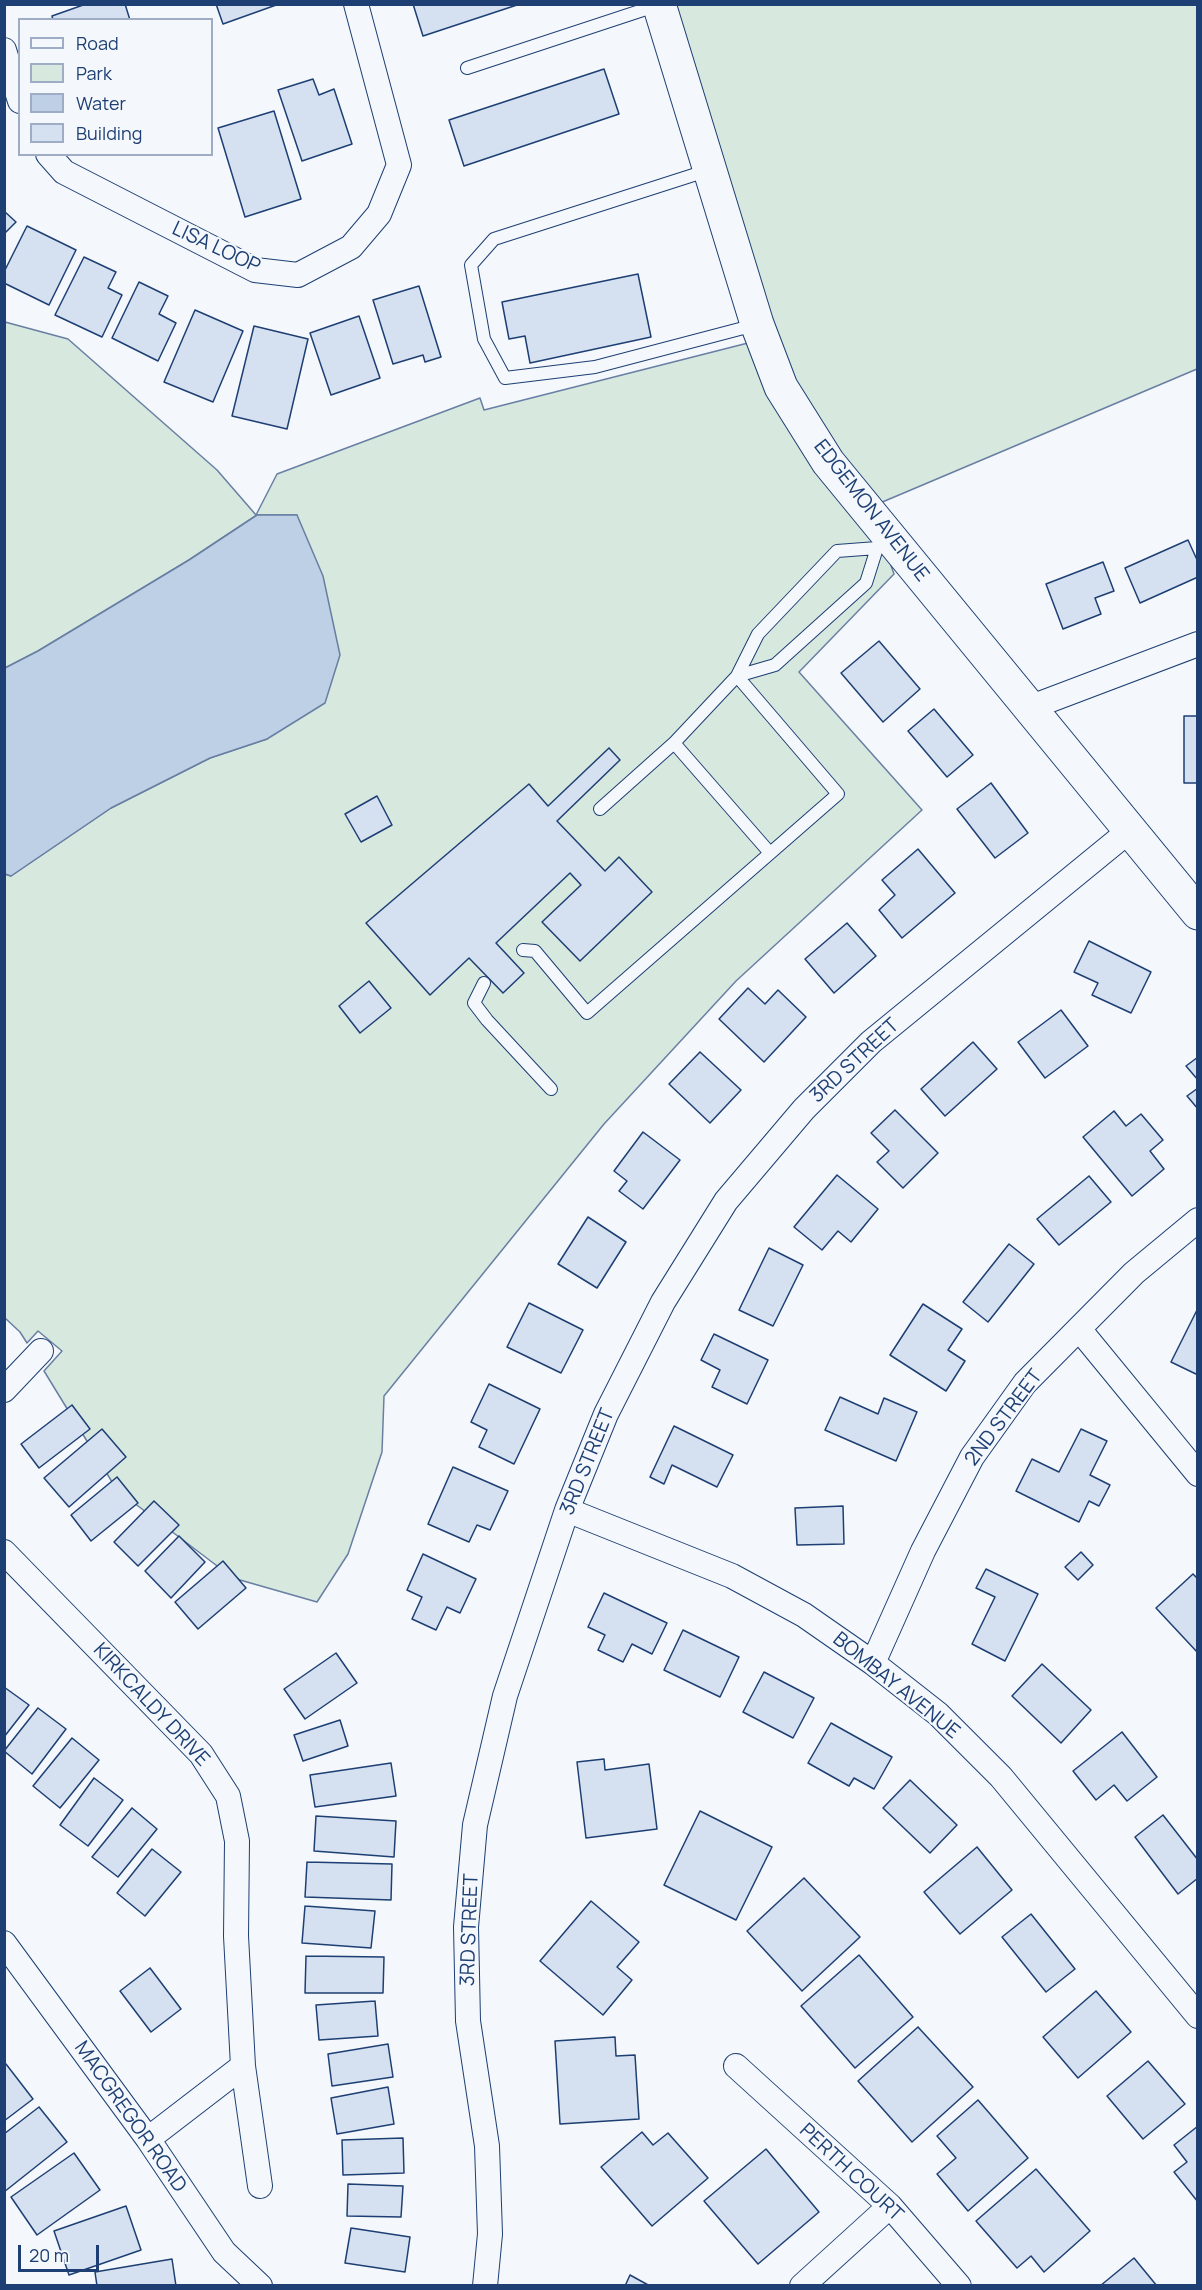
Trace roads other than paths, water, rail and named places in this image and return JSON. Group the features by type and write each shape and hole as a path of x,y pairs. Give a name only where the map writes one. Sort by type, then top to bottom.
{"street":[{"name":"LISA LOOP","path":"50,156 64,172 255,270 298,275 351,247 379,214 399,165 356,4"},
{"name":"EDGEMON AVENUE","path":"659,5 757,324 782,387 828,462 883,543 1029,708 1197,913"},
{"path":"4,50 18,95"},
{"path":"1029,708 1197,644"},
{"name":"3RD STREET","path":"484,2286 490,2234 487,2146 468,2021 466,1927 475,1825 505,1696 567,1510 606,1414 663,1302 726,1202 804,1109 871,1042 1128,831"},
{"name":"2ND STREET","path":"873,1663 923,1551 972,1457 1025,1383 1134,1273 1197,1220"},
{"path":"1079,1329 1197,1474"},
{"path":"4,1390 41,1351"},
{"name":"BOMBAY AVENUE","path":"567,1510 732,1576 804,1615 873,1663 938,1714 1001,1777 1197,2016"},
{"name":"KIRKCALDY DRIVE","path":"4,1552 201,1754 228,1796 237,1841 236,1936 243,2067 260,2186"},
{"name":"MACGREGOR ROAD","path":"4,1943 148,2139 224,2252 256,2284"},
{"name":"PERTH COURT","path":"736,2066 890,2206 959,2286"},
{"path":"148,2139 243,2067"},
{"path":"802,2286 890,2206"}],"lane":[{"path":"467,68 659,5"},
{"path":"710,170 494,239 471,265 484,339 505,378 595,367 757,324"},
{"path":"600,809 674,743 737,676 758,634 837,551 883,543"},
{"path":"737,676 775,665 866,584 883,543"},
{"path":"522,950 535,951 587,1013 838,794 737,676"},
{"path":"674,743 770,853"},
{"path":"484,982 474,1003 551,1089"}],"water":[{"path":"257,515 297,515 323,576 340,655 325,703 267,739 210,758 111,808 11,876 5,874 5,668 38,651 189,560"}]}
